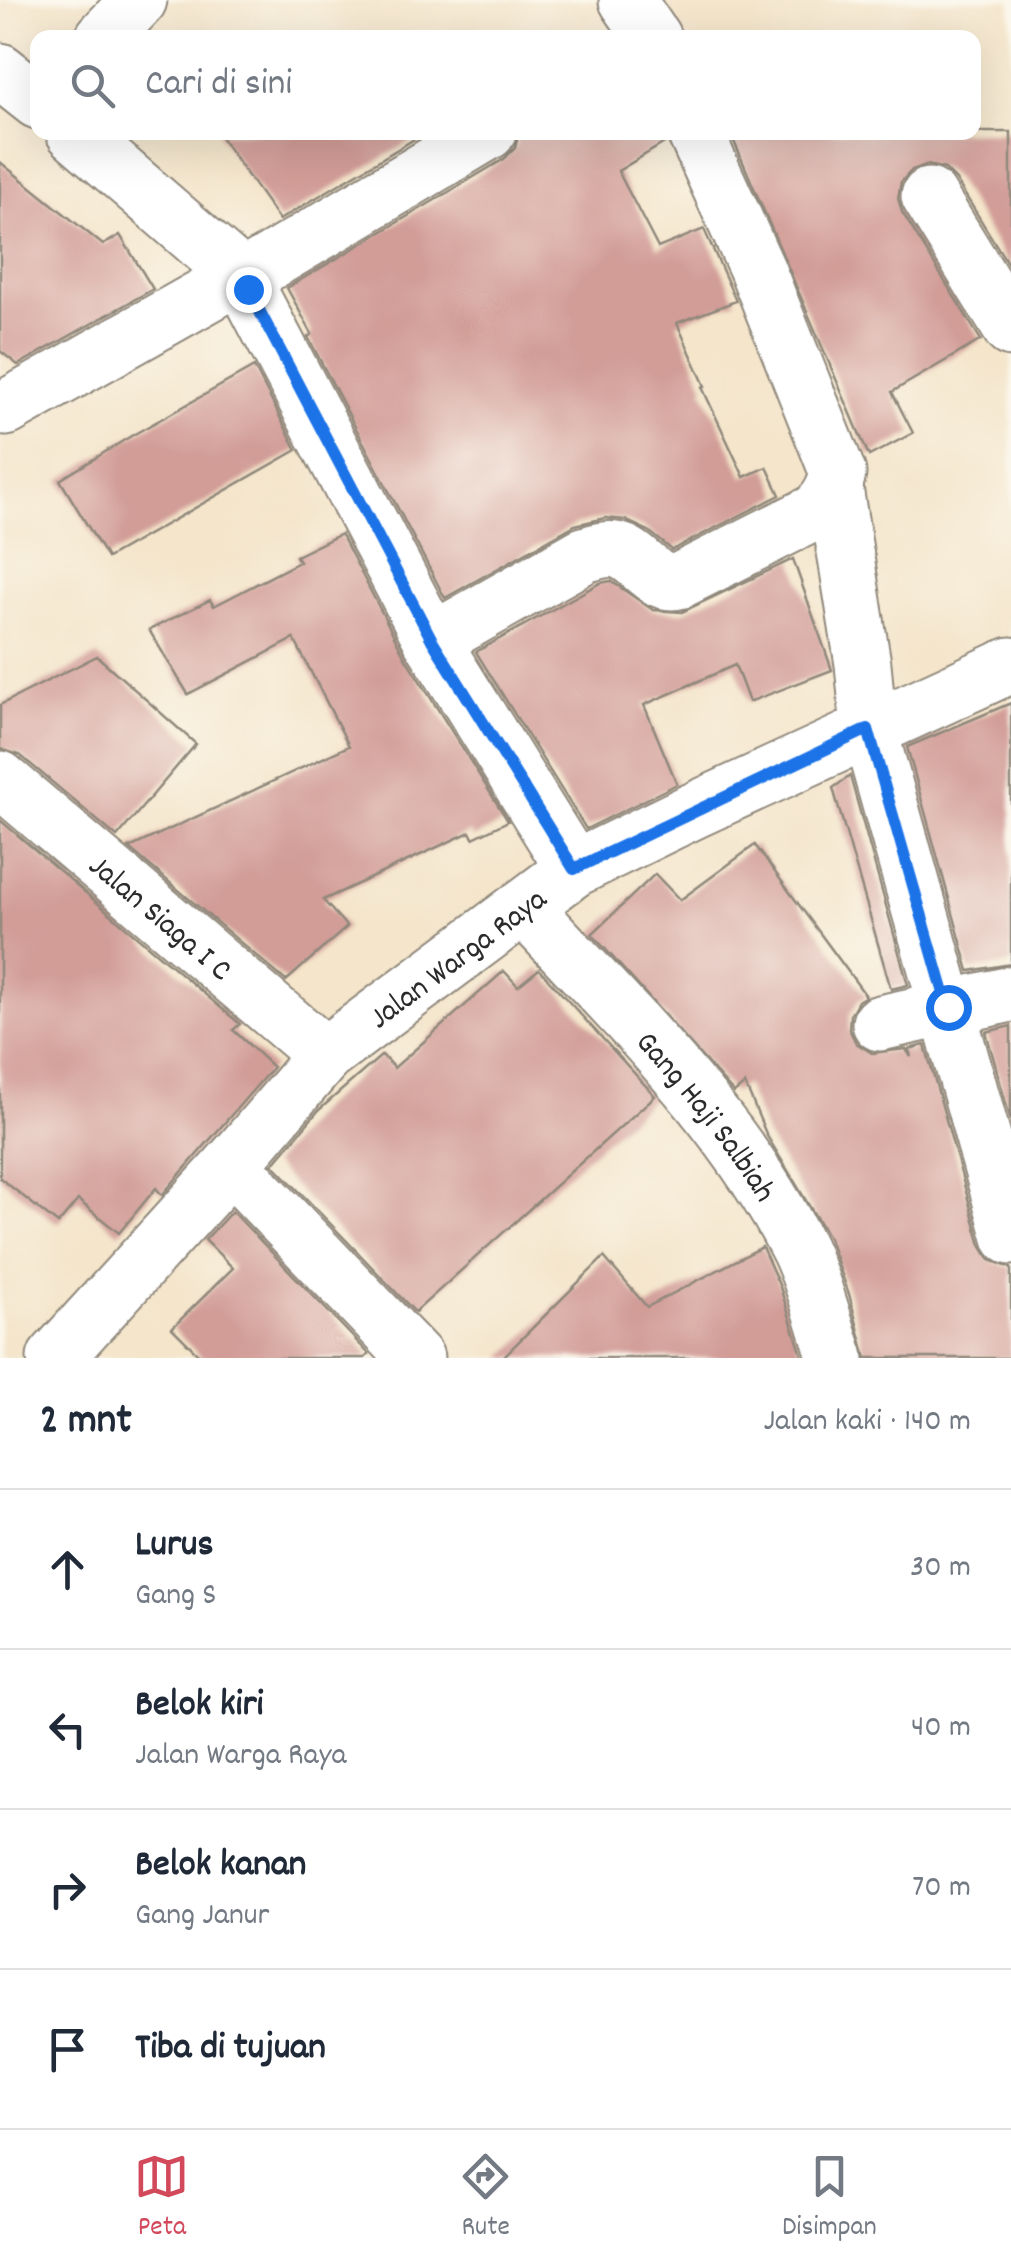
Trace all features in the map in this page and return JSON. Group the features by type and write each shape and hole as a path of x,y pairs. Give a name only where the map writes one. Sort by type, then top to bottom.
{"street":[{"path":"111,30 139,0"},
{"path":"0,71 30,95"},
{"path":"6,408 240,276 83,140"},
{"path":"475,140 260,268 248,289 432,640 574,869"},
{"path":"700,140 757,269 838,474 835,488 868,729 1011,1236"},
{"path":"929,196 1011,329"},
{"path":"432,640 601,550 617,550 664,582 679,581 816,512 835,488"},
{"name":"Jalan Warga Raya","path":"54,1358 231,1165 325,1055 574,869 1011,665"},
{"name":"Jalan Siaga I C","path":"0,779 325,1055"},
{"name":"Gang Haji Salbiah","path":"524,907 717,1119 760,1182 800,1252 836,1358"},
{"path":"880,1023 1011,994"},
{"path":"231,1165 416,1358"}],"building":[{"path":"981,132 1011,132 1011,269 956,180 945,169 927,165 912,170 901,182 898,198 902,212 981,340 892,392 913,433 869,456 733,140 981,140"},
{"path":"223,140 413,140 279,220"},
{"path":"517,140 666,140 618,171 658,248 704,229 736,301 677,323 744,477 767,467 780,495 672,550 649,531 625,520 605,518 575,525 445,598 308,337 312,334 287,288 504,159"},
{"path":"0,162 103,245 120,235 153,289 18,365 0,351"},
{"path":"254,367 297,450 107,558 60,480"},
{"path":"341,534 405,657 508,821 473,838 470,832 323,900 347,927 286,981 129,848 349,746 294,639 188,694 149,630 210,600 214,606 299,562 296,556"},
{"path":"793,559 832,670 749,702 735,665 644,705 677,784 586,829 476,652 600,583 611,581 653,610 682,612"},
{"path":"97,656 196,744 117,837 20,755 0,749 0,705"},
{"path":"1011,703 1011,964 969,971 907,747"},
{"path":"850,776 908,985 891,989 833,788"},
{"path":"0,820 240,1024 233,1030 273,1067 162,1195 156,1188 119,1233 78,1200 58,1224 0,1178"},
{"path":"755,845 866,996 850,1015 849,1029 856,1043 872,1053 906,1049 911,1057 909,1049 925,1045 981,1245 990,1260 1011,1268 1011,1358 866,1358 828,1237 767,1136 745,1084 734,1093 592,934 655,874 680,900"},
{"path":"539,969 655,1096 415,1312 273,1164 319,1110 382,1055 394,1068 504,971 518,986"},
{"path":"1011,1026 1011,1121 986,1032"},
{"path":"232,1211 369,1354 365,1358 202,1358 172,1328 233,1268 205,1240"},
{"path":"762,1247 780,1287 803,1358 502,1358 604,1257 647,1307"}],"route":[{"path":"248,289 432,640 574,869 868,729 948,1007"}]}
